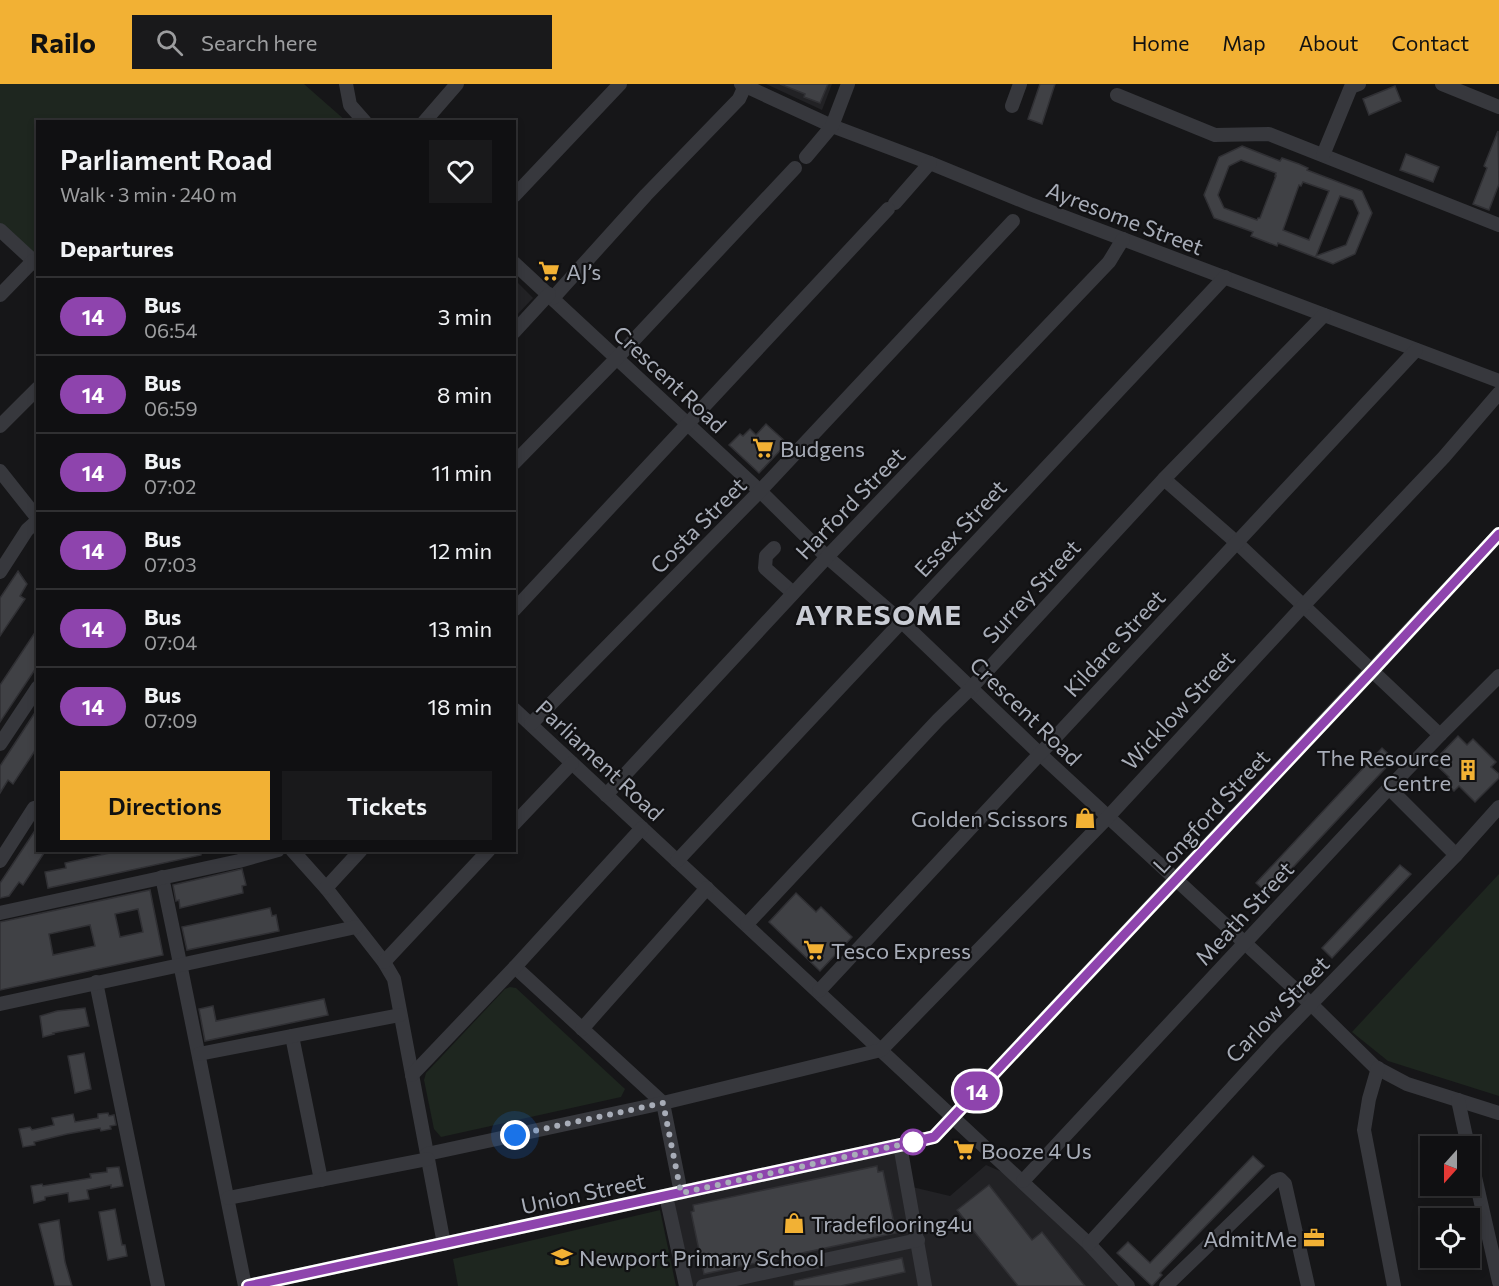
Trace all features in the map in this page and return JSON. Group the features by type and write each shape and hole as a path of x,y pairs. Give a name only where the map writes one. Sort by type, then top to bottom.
{"street":[{"path":"346,84 350,105 363,120"},
{"path":"426,120 457,84"},
{"path":"516,194 620,84"},
{"path":"806,157 832,126 848,84"},
{"path":"1012,106 1020,84"},
{"path":"1323,155 1351,87 1359,84"},
{"path":"1442,84 1499,107"},
{"path":"516,330 739,99 743,85"},
{"name":"Ayresome Street","path":"743,85 832,126 1030,204 1499,381"},
{"path":"1117,95 1215,135 1269,134 1498,222"},
{"path":"516,608 930,163"},
{"path":"516,461 617,358 795,168"},
{"name":"Costa Street","path":"531,724 760,491 1013,220"},
{"path":"0,230 35,263 0,295"},
{"name":"Harford Street","path":"606,795 827,556 1109,262 1123,239"},
{"name":"Crescent Road","path":"516,265 827,556 901,621 1377,1068 1407,1084 1499,1113"},
{"name":"Essex Street","path":"677,861 1224,277"},
{"name":"Surrey Street","path":"747,924 938,720 971,688 1164,479 1324,315"},
{"name":"Kildare Street","path":"819,991 1416,350"},
{"path":"0,426 36,390"},
{"name":"Wicklow Street","path":"881,1050 1108,817 1444,457 1499,393"},
{"path":"0,471 36,517"},
{"path":"1164,479 1236,542 1440,735"},
{"path":"0,572 27,530 36,522"},
{"name":"Longford Street","path":"953,1117 1499,534"},
{"path":"774,548 766,556 765,568 793,593"},
{"name":"Meath Street","path":"1023,1181 1389,788 1440,735 1496,684"},
{"path":"0,744 36,690"},
{"name":"Parliament Road","path":"516,711 1023,1181 1089,1244 1128,1286"},
{"path":"516,822 572,763"},
{"path":"1389,788 1456,855"},
{"name":"Carlow Street","path":"1089,1244 1276,1040 1456,855 1499,807"},
{"path":"0,861 6,839 36,808"},
{"path":"412,1075 642,828"},
{"path":"0,913 269,852"},
{"path":"294,852 326,888 384,962 394,979 444,1244"},
{"path":"326,888 359,852"},
{"path":"384,962 487,852"},
{"path":"162,877 247,1286"},
{"path":"582,1029 707,888"},
{"path":"0,1004 356,927"},
{"path":"515,967 663,1103 681,1193"},
{"path":"96,982 158,1286"},
{"path":"200,1054 400,1015"},
{"path":"292,1036 321,1180"},
{"path":"228,1197 427,1157 881,1050"},
{"path":"1377,1068 1364,1130 1394,1286"},
{"path":"1458,1100 1466,1136"},
{"name":"Union Street","path":"247,1286 934,1137 953,1117"},
{"path":"900,1145 925,1286"},
{"path":"1166,1286 1275,1181 1280,1179 1285,1184 1304,1283"},
{"path":"666,1196 686,1286"},
{"path":"1479,1196 1499,1282"},
{"path":"703,1286 918,1240"}],"shaded area":[{"path":"0,84 304,84 345,120 36,120 36,257 0,223"},
{"path":"766,84 832,84 822,110"},
{"path":"516,281 533,298 516,316"},
{"path":"1499,874 1499,1096 1388,1061 1352,1032"},
{"path":"516,988 625,1089 621,1097 441,1137 434,1129 424,1080 426,1073 505,989"},
{"path":"900,1145 908,1186 950,1196 986,1165 1023,1181 1128,1286 686,1286 666,1196"},
{"name":"Newport Primary School","path":"660,1210 676,1286 458,1286 453,1259"}],"building":[{"path":"780,84 828,84 820,103"},
{"path":"1040,84 1055,84 1042,124 1028,119"},
{"path":"1395,86 1401,101 1369,115 1363,99"},
{"path":"1498,131 1499,184 1489,210 1473,204 1487,168 1484,166"},
{"path":"1242,146 1280,161 1282,158 1299,164 1308,168 1307,170 1362,191 1372,213 1355,254 1333,264 1278,243 1277,246 1251,236 1253,232 1214,218 1204,195 1219,157","holes":["1241,160 1276,173 1260,218 1257,220 1224,208 1218,195 1229,166","1303,182 1329,191 1309,240 1283,230 1299,185 1301,186","1340,196 1353,200 1359,213 1346,245 1316,256"]},
{"path":"1406,154 1439,167 1433,182 1400,170"},
{"name":"Budgens","path":"766,424 787,443 759,473 729,445 740,434 743,436 750,429 756,435"},
{"path":"18,571 27,584 20,596 25,599 0,636 0,598"},
{"path":"36,631 36,668 0,722 0,685"},
{"path":"36,711 36,749 13,784 8,780 0,793 0,766"},
{"name":"The Resource Centre","path":"1458,736 1467,745 1473,739 1496,762 1491,767 1499,774 1499,778 1475,802 1459,786 1454,791 1445,782 1449,777 1433,762"},
{"path":"1382,748 1394,759 1268,894 1256,883"},
{"path":"36,829 36,852 45,852 23,885 19,882 9,896 0,898 0,883"},
{"path":"114,852 201,852 201,855 48,888 45,872 66,868 65,863"},
{"path":"1400,865 1411,874 1332,958 1322,948"},
{"path":"242,869 246,885 242,886 243,893 180,908 179,900 176,901 173,885"},
{"path":"150,890 163,955 0,990 0,922","holes":["138,909 143,932 120,937 115,914","90,925 95,946 53,955 49,934"]},
{"path":"796,893 816,912 821,907 852,937 820,971 769,922"},
{"path":"270,908 272,916 276,915 279,931 187,950 182,927"},
{"path":"324,999 328,1015 205,1041 199,1009 213,1006 216,1021"},
{"path":"85,1008 89,1026 43,1037 40,1016 57,1011"},
{"path":"84,1053 91,1089 75,1093 68,1056"},
{"path":"108,1113 109,1116 114,1115 116,1125 110,1126 111,1129 101,1131 100,1128 67,1134 23,1147 19,1129 30,1127 32,1130 54,1125 52,1118 73,1114 75,1122 98,1118 98,1114"},
{"path":"1253,1156 1264,1166 1160,1273 1162,1275 1152,1286 1117,1253 1128,1242 1150,1263"},
{"name":"Tradeflooring4u","path":"877,1166 878,1172 883,1171 896,1233 704,1274 691,1212 694,1211 693,1205"},
{"path":"119,1167 123,1186 111,1188 111,1185 87,1190 89,1199 69,1202 68,1193 45,1197 45,1200 34,1203 31,1186 91,1178 90,1174 107,1172 107,1168"},
{"path":"989,1185 1032,1240 1042,1232 1085,1286 1018,1286 957,1210"},
{"path":"115,1209 122,1245 125,1245 127,1256 108,1260 99,1212"},
{"path":"59,1220 65,1262 72,1286 55,1286 39,1224"},
{"path":"902,1258 905,1272 841,1286 794,1286 794,1281"}],"bus line":[{"name":"14","path":"248,1286 934,1137 1499,534"}],"place":[{"name":"AJ’s","path":"549,271"},
{"name":"Budgens","path":"763,448"},
{"name":"The Resource Centre","path":"1468,770"},
{"name":"Golden Scissors","path":"1085,818"},
{"name":"Tesco Express","path":"814,950"},
{"name":"Booze 4 Us","path":"964,1150"},
{"name":"Tradeflooring4u","path":"794,1223"},
{"name":"AdmitMe","path":"1314,1238"},
{"name":"Newport Primary School","path":"562,1257"}],"district":[{"name":"AYRESOME","path":"879,614"}],"route":[{"path":"515,1135 663,1103 681,1193 913,1142"}]}
